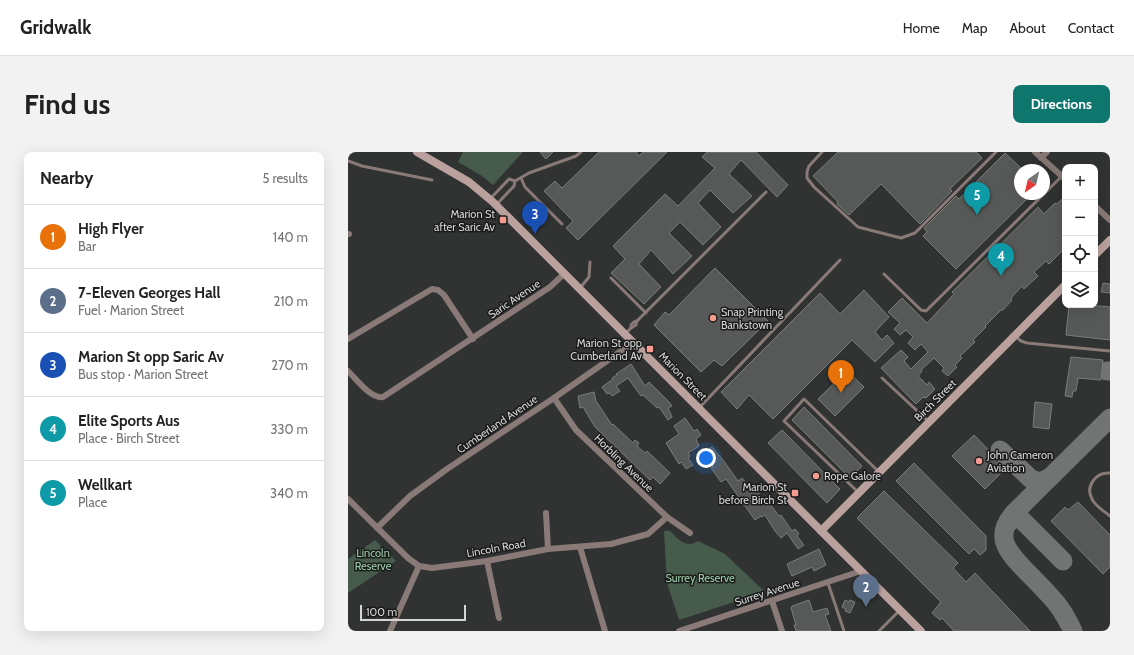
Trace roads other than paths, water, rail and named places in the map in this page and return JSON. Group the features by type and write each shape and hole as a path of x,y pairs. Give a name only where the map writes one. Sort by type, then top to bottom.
{"main road":[{"name":"Marion Street","path":"417,152 469,182 493,202 580,288 628,331 634,342 921,631"},
{"path":"1098,252 1110,240"},
{"name":"Birch Street","path":"821,531 1062,288"}],"street":[{"path":"1035,152 1062,177"},
{"path":"1042,158 1047,152"},
{"path":"1098,209 1110,220"},
{"name":"Saric Avenue","path":"380,398 386,396 550,287 565,273"},
{"path":"434,290 435,282"},
{"path":"348,339 428,291 434,290 444,295 472,339"},
{"name":"Cumberland Avenue","path":"377,528 410,496 447,469 554,398 634,342"},
{"path":"348,370 371,394 380,398 379,405"},
{"name":"Horbling Avenue","path":"554,398 576,430 667,517 690,533"},
{"path":"348,499 408,558 419,566 390,631"},
{"path":"546,513 548,549"},
{"name":"Lincoln Road","path":"419,566 432,568 486,561 548,549 611,544 648,534 667,517"},
{"path":"580,547 605,631"},
{"path":"486,561 499,618"},
{"name":"Surrey Avenue","path":"679,631 861,571"},
{"path":"772,601 782,631"}],"lane":[{"path":"493,202 509,179 515,180 529,173 576,156 581,152"},
{"path":"822,152 813,161 807,172 807,178 814,187 858,227 901,238 915,233 996,152"},
{"path":"348,161 362,166 432,180"},
{"path":"520,178 525,187 562,224"},
{"path":"884,274 921,310 926,311 1062,179"},
{"path":"493,202 514,186 515,180"},
{"path":"628,331 636,325 637,321 766,192"},
{"path":"699,408 840,260"},
{"path":"580,288 589,277 590,262"},
{"path":"611,278 646,313"},
{"path":"1015,336 1021,341 1027,343 1110,351"},
{"path":"882,378 929,422"},
{"path":"859,493 784,422 804,399 879,472"},
{"path":"1110,473 1099,475 1093,481 1090,489 1092,499 1110,516"},
{"path":"828,583 844,631"},
{"path":"879,631 900,610"}],"place":[{"name":"Wellkart","path":"977,215"},
{"name":"Marion St after Saric Av","path":"503,220"},
{"name":"Marion St opp Saric Av","path":"535,234"},
{"name":"Elite Sports Aus","path":"1001,276"},
{"name":"Snap Printing Bankstown","path":"713,318"},
{"name":"Marion St opp Cumberland Av","path":"650,349"},
{"name":"High Flyer","path":"841,393"},
{"name":"John Cameron Aviation","path":"979,461"},
{"name":"Rope Galore","path":"816,476"},
{"name":"Marion St before Birch St","path":"795,493"},
{"name":"7-Eleven Georges Hall","path":"866,607"}],"park label":[{"name":"Lincoln Reserve","path":"373,559"},
{"name":"Surrey Reserve","path":"700,578"}]}
